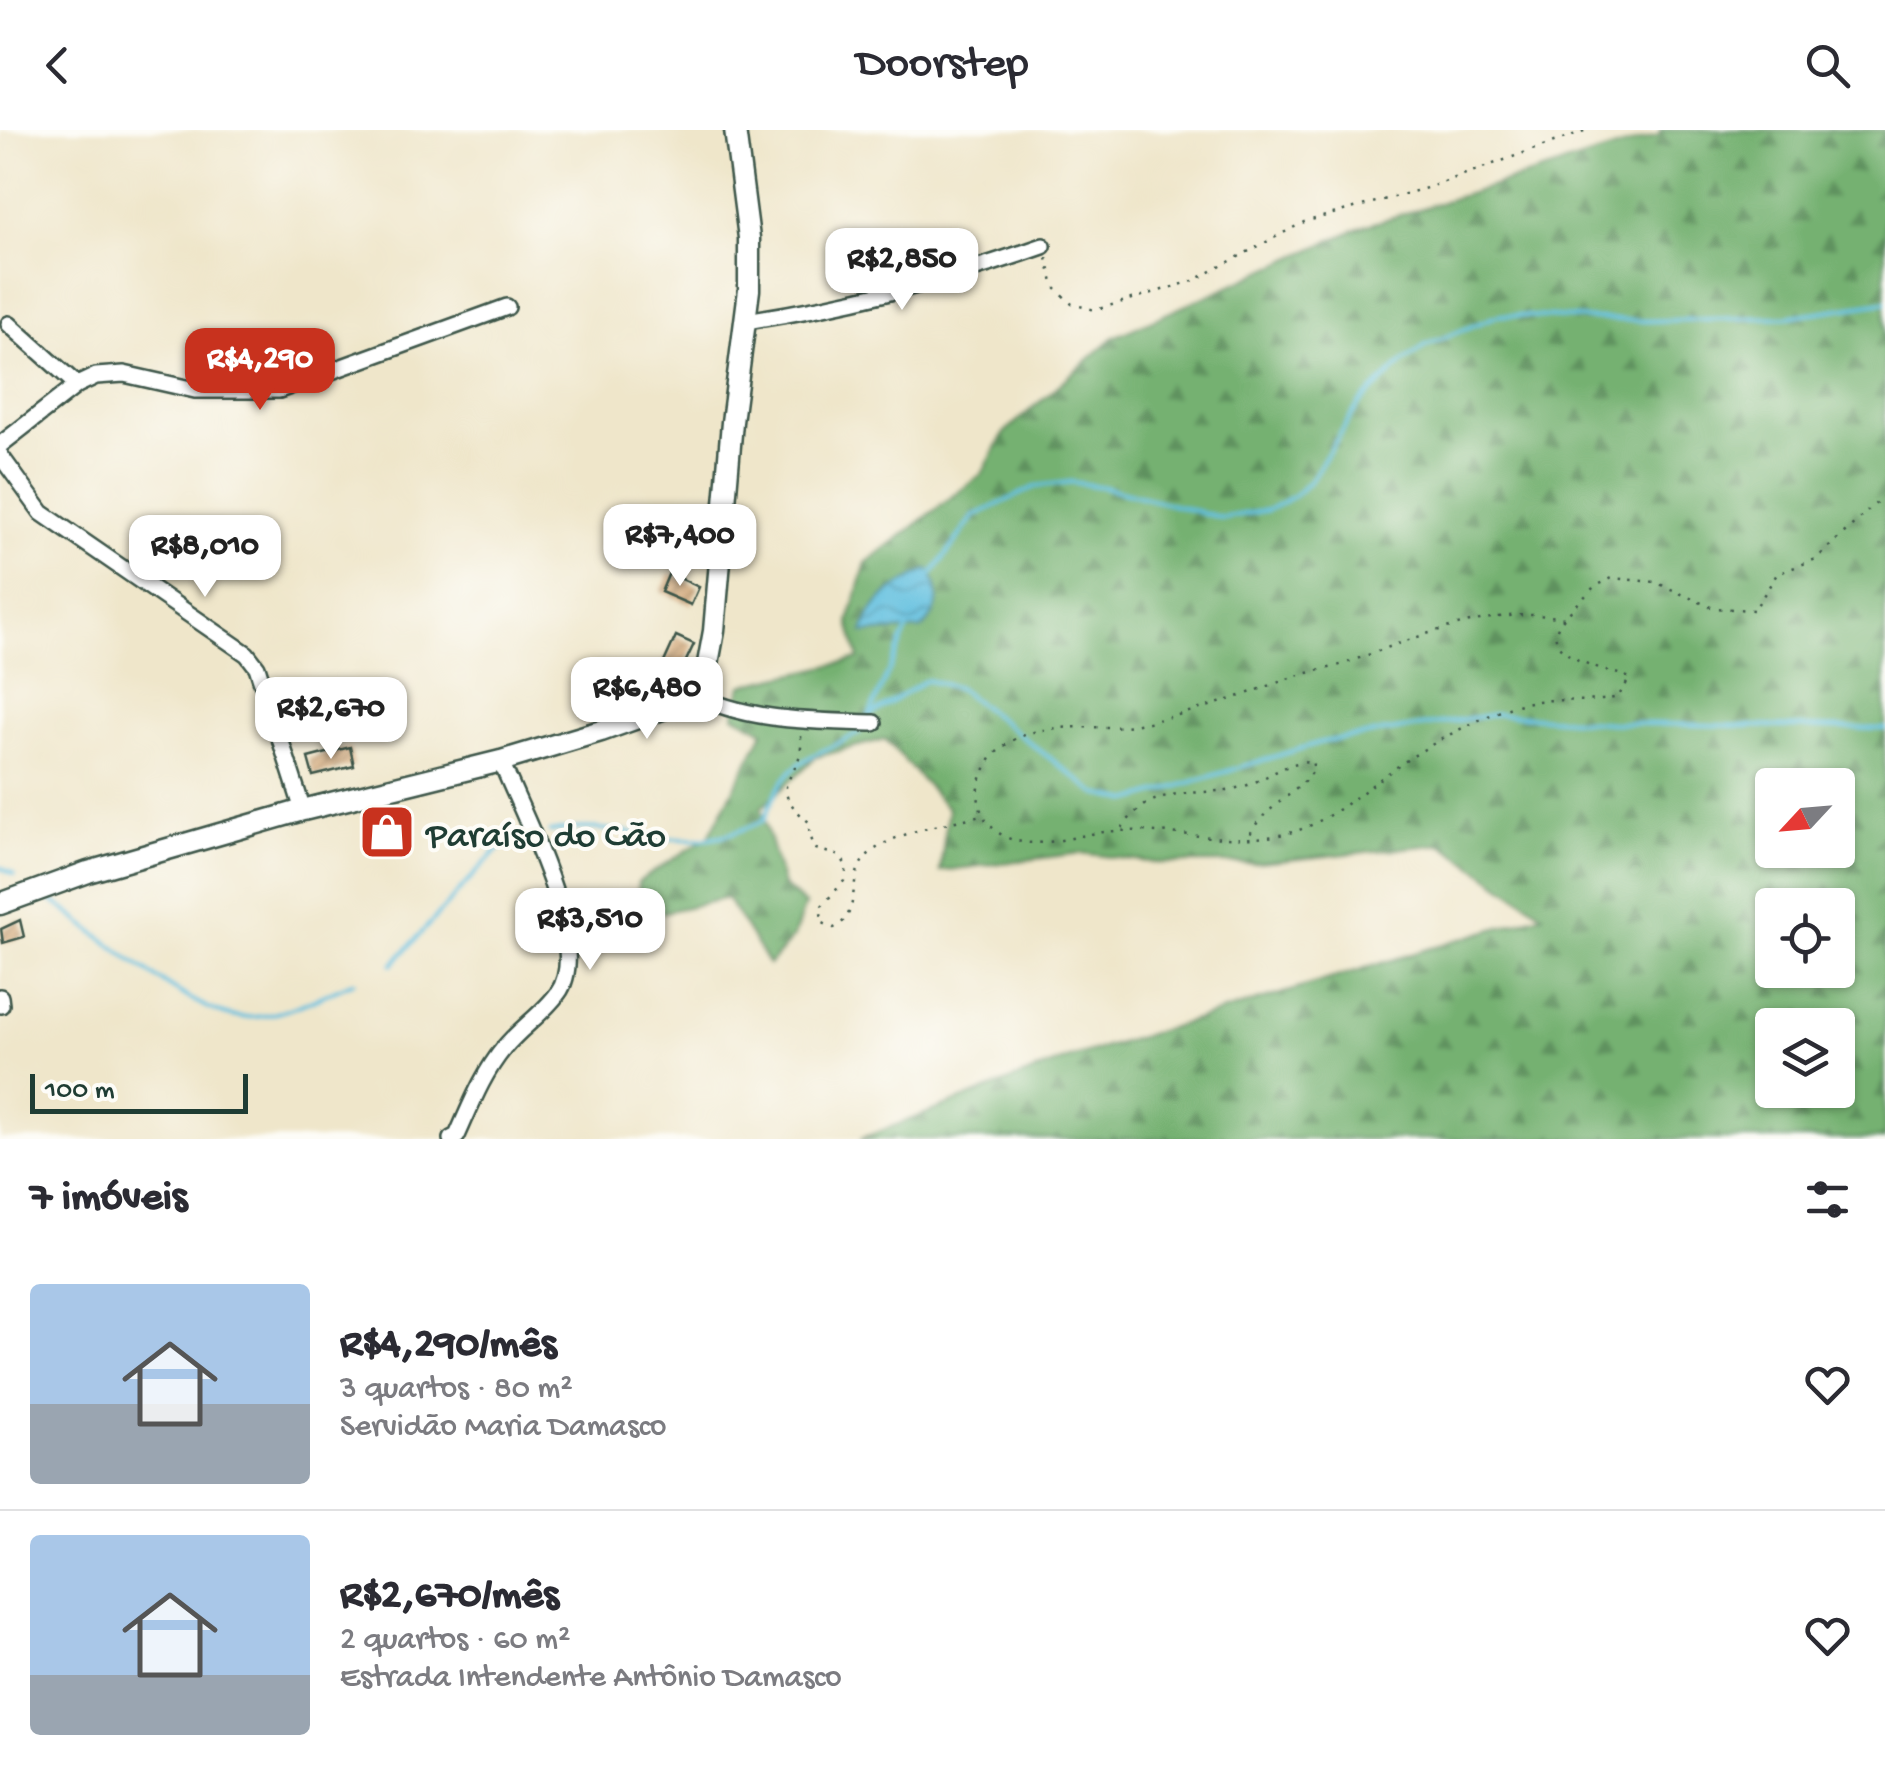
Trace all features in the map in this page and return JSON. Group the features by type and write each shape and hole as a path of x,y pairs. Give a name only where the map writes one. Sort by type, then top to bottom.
{"main road":[{"path":"0,904 88,872 302,810 501,761 638,719 691,692 712,651 732,422 746,321 749,238 736,130"}],"street":[{"path":"746,321 847,305 941,282 1042,246"},
{"path":"0,445 77,385 110,373 195,390 279,390 507,308"},
{"path":"9,324 77,385"},
{"path":"0,454 42,513 247,654 257,667 302,810"},
{"path":"691,692 724,707 794,718 874,723"},
{"path":"451,1139 458,1136 482,1080 504,1047 558,994 569,962 566,927 501,761"},
{"path":"0,997 1,1005"}],"path":[{"path":"1042,246 1054,287 1072,304 1095,310 1194,281 1304,222 1430,187 1586,130"},
{"path":"1564,618 1520,614 1434,630 1341,665 1190,712 1140,724 1041,730 1021,736 988,761 978,784 982,815 992,828 1010,839 1040,843 1121,830 1248,839 1303,829 1412,757 1516,706 1557,698 1598,702 1618,697 1630,678 1570,657 1557,639 1558,625 1594,587 1623,577 1654,582 1713,608 1754,610 1778,574 1816,559 1885,495"},
{"path":"794,718 802,750 785,793 788,806 810,823 809,834 816,849 840,856 847,867 844,881 820,908 823,924 834,928 845,922 852,907 854,875 868,854 906,837 982,815"},
{"path":"1121,830 1161,797 1181,790 1225,791 1312,762 1314,770 1305,782 1254,826 1248,839"}],"green space":[{"path":"1661,130 1885,130 1885,1139 860,1139 1067,1059 1543,914 1442,844 1258,863 1158,863 1081,853 940,871 948,809 885,739 816,757 761,808 783,886 805,905 794,936 769,965 727,898 638,918 638,882 709,836 764,731 734,715 742,685 859,659 849,622 866,563 982,474 1004,433 1114,337 1364,226 1662,134"}],"water":[{"path":"929,569 938,600 922,629 863,633 880,601"}],"building":[{"path":"669,573 699,587 691,605 661,592"},
{"path":"676,636 694,644 674,686 657,678"},
{"path":"350,747 354,766 313,776 308,758"},
{"path":"20,920 24,937 3,943 1,929"}],"waterway":[{"path":"930,577 974,516 1037,486 1071,482 1104,487 1222,518 1268,510 1294,496 1311,480 1359,404 1402,363 1426,345 1499,315 1646,321 1787,317 1885,302"},
{"path":"869,716 908,627"},
{"path":"869,716 926,680 958,688 1097,794 1130,801 1322,742 1497,714 1609,723 1885,729"},
{"path":"550,832 606,829 680,839 733,833 764,820 781,784 799,764 859,733"},
{"path":"392,965 494,853 520,835"},
{"path":"0,867 14,875"},
{"path":"50,899 168,985 217,1012 237,1017 267,1015 354,982"}],"place":[{"name":"Paraíso do Cão","path":"387,832"}]}
